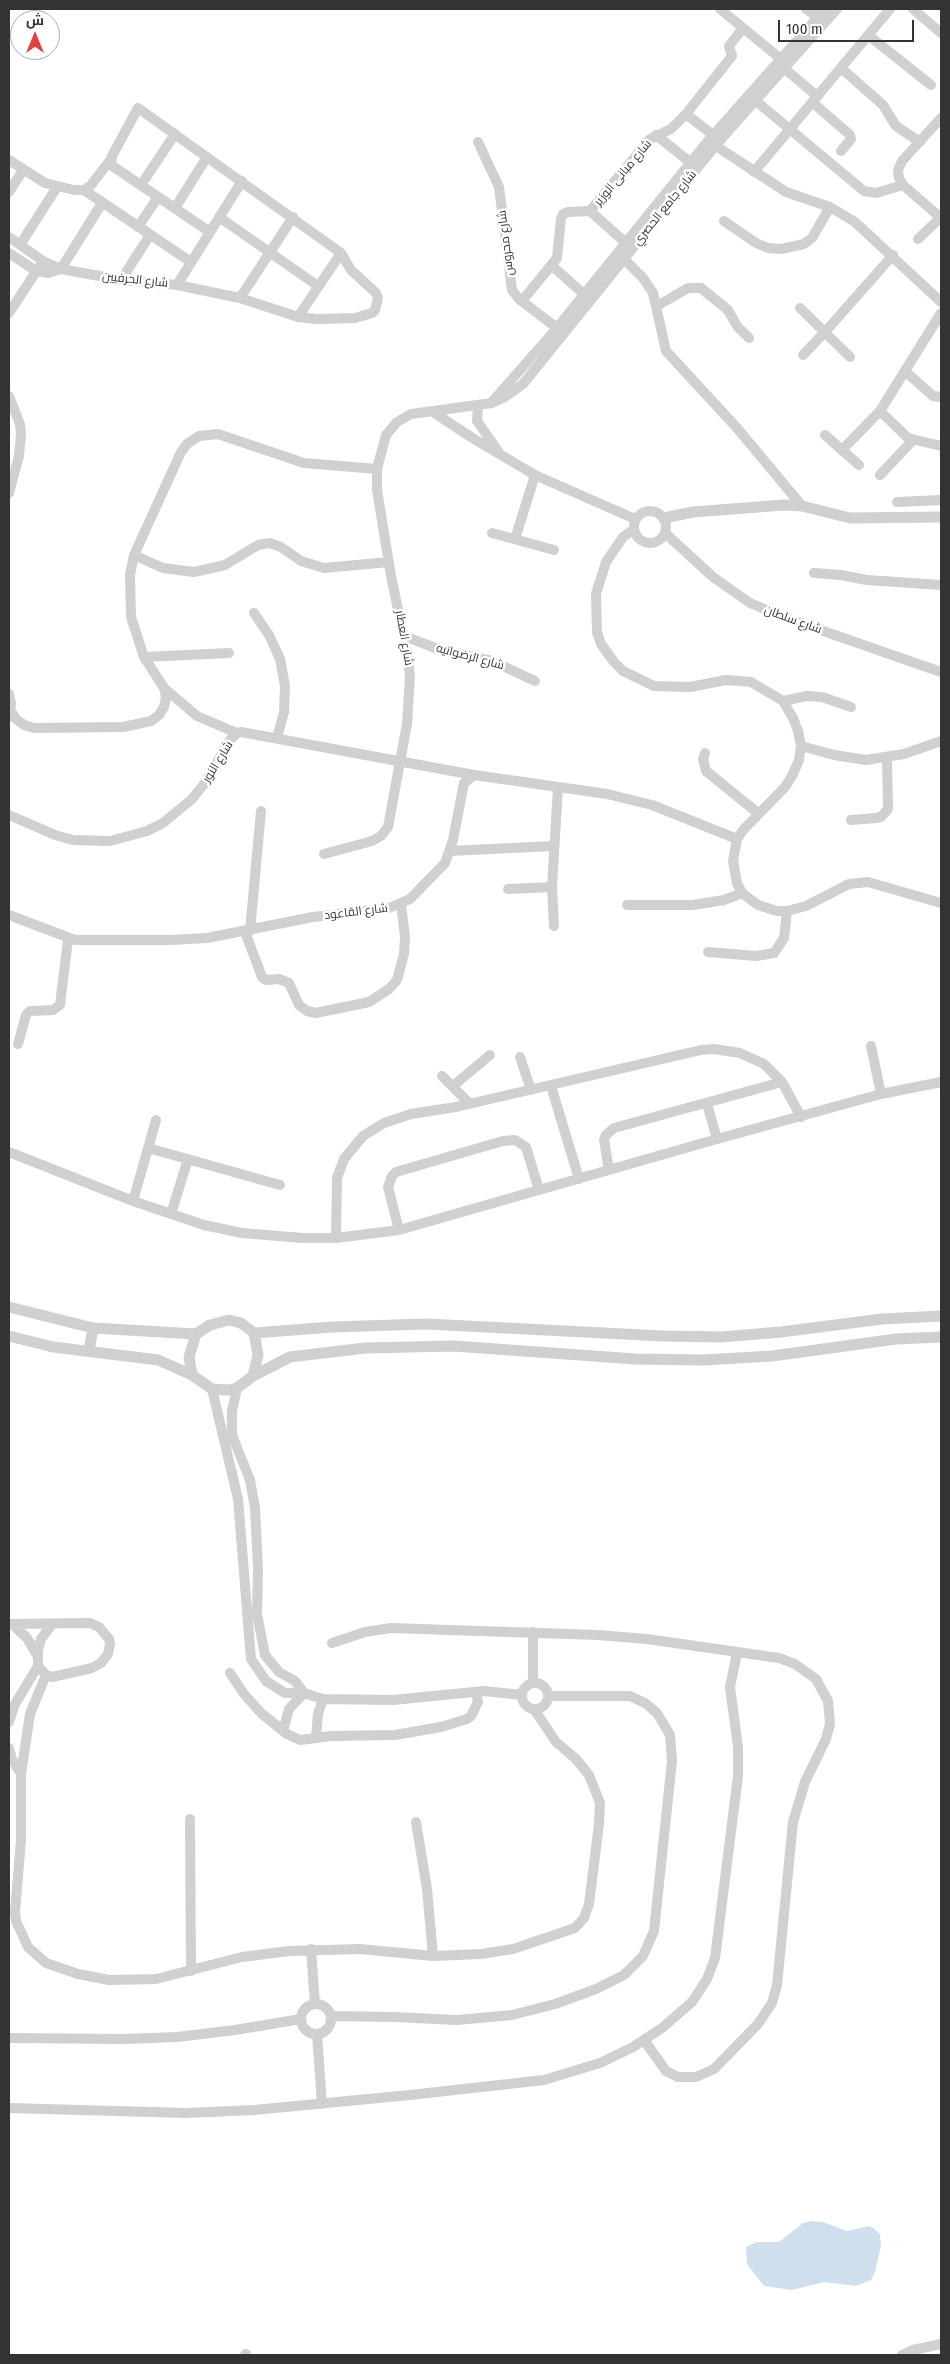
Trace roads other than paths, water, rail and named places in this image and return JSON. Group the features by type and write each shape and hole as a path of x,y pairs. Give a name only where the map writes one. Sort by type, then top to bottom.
{"street":[{"path":"720,9 781,59"},
{"path":"806,9 818,17"},
{"name":"شارع جامع الحصري","path":"434,412 492,403 506,397 523,384 620,256 712,141 825,9"},
{"name":"شارع جامع الحصري","path":"492,403 584,294 620,256 626,243 691,163 756,101 837,9"},
{"path":"754,172 890,9"},
{"path":"913,9 941,33"},
{"name":"شارع مبانى الوزير","path":"590,211 650,139 666,132 686,114 732,56 729,46 743,28"},
{"path":"868,35 931,85"},
{"path":"841,68 883,105 896,126 920,142"},
{"path":"785,69 850,135 851,139 841,151"},
{"path":"756,101 864,191 876,193 903,185"},
{"path":"84,190 91,185 111,159 138,108 293,217 340,253 351,270 376,293 377,304 372,313 355,318 337,320 298,316 240,298 177,285"},
{"path":"686,114 712,141 754,172 786,192 830,207 855,222 893,255 941,302"},
{"path":"918,239 941,217 903,185 899,178 898,170 902,161 941,118"},
{"path":"141,185 175,134"},
{"name":"شارع مبانى الوزير","path":"656,135 691,163"},
{"name":"شارع محروس","path":"478,142 499,187 511,286 522,302 557,328"},
{"path":"175,208 207,157"},
{"path":"111,159 113,167 210,232"},
{"path":"9,160 45,183 57,187 84,190 191,262"},
{"path":"9,192 23,170"},
{"name":"شارع الحرفيين","path":"9,237 43,261 61,269 121,280 177,285 242,182"},
{"path":"20,245 57,187"},
{"path":"138,227 158,197"},
{"path":"61,269 102,203"},
{"path":"724,220 756,243 768,248 781,249 804,244 812,238 830,207"},
{"path":"522,302 552,266 558,252 560,224 563,214 590,211 626,243"},
{"path":"220,217 318,286"},
{"path":"240,298 293,217"},
{"path":"121,280 150,235"},
{"path":"9,253 36,272"},
{"path":"298,316 340,253"},
{"path":"803,355 893,255"},
{"path":"620,256 647,282 653,293 663,343 670,357 737,428 802,506"},
{"path":"10,307 43,261"},
{"path":"552,266 584,294"},
{"name":"شارع الحرفيين","path":"36,272 48,273 61,269"},
{"path":"657,306 688,288 701,288 728,310 737,326 749,338"},
{"path":"800,308 850,357"},
{"path":"842,450 880,411 941,313"},
{"path":"906,372 933,396 941,397"},
{"path":"9,396 18,419 21,434 19,456 9,493"},
{"path":"478,406 477,421 502,455"},
{"path":"880,411 912,441 941,446"},
{"path":"434,412 535,475 635,519"},
{"name":"شارع العطار","path":"324,854 372,841 381,836 388,827 392,814 410,698 410,677 377,490 377,468 386,435 397,422 411,414 434,412"},
{"path":"237,733 197,716 164,688 144,656 132,624 129,596 134,555 181,452 187,444 199,436 223,435 304,463 377,468"},
{"path":"826,435 858,465"},
{"path":"880,475 912,441"},
{"path":"515,539 535,475"},
{"path":"897,502 941,500"},
{"path":"664,518 693,512 784,505 802,506 850,518 941,517"},
{"path":"633,530 640,540 645,543 657,542 665,533 664,518 660,514 649,510 639,514 635,519 633,530 623,537 606,562 596,594 597,632 601,644 614,662 623,671 654,686 690,687 726,680 744,680 759,686 783,701 793,718 801,746 799,760 792,776 785,787 737,839 734,872 742,893 758,905 777,911 787,911 806,906 840,888 858,882 877,883 925,900 941,903"},
{"path":"492,533 554,550"},
{"name":"شارع سلطان","path":"665,533 713,577 750,603 786,618 941,672"},
{"path":"134,555 163,568 194,572 225,565 258,546 270,543 281,547 301,560 324,568 390,562"},
{"path":"814,573 867,580 941,585"},
{"path":"254,613 269,635 281,668 284,686 284,712 277,738"},
{"name":"شارع الرضوانيه","path":"404,636 438,650 492,661 535,681"},
{"path":"144,656 229,653"},
{"path":"9,694 10,715 24,725 34,728 123,727 151,721 159,715 164,707 166,697 164,688"},
{"path":"783,701 807,696 822,696 851,707"},
{"name":"شارع النور","path":"9,814 55,835 73,840 110,841 147,831 164,823 192,799 237,733 249,732 474,775"},
{"path":"801,746 854,760 887,758 941,741"},
{"path":"705,753 703,759 706,771 759,814"},
{"path":"851,820 876,818 888,809 887,758"},
{"path":"474,775 607,794 652,805 737,839"},
{"name":"شارع القاعود","path":"9,916 68,939 82,941 171,940 207,938 248,932 313,917 389,908 410,899 445,863 450,851 464,783 474,775"},
{"path":"554,926 552,887 553,846 558,787"},
{"path":"261,811 248,932 262,977 266,980 284,980 289,983 299,1005 307,1011 316,1013 369,1002 384,993 397,980 402,968 404,945 401,904"},
{"path":"450,851 553,846"},
{"path":"508,889 552,887"},
{"path":"627,905 693,906 724,900 742,893"},
{"path":"708,952 756,956 774,953 784,938 787,911"},
{"path":"18,1044 26,1015 30,1011 53,1010 60,1005 68,939"},
{"path":"871,1046 881,1094"},
{"path":"336,1238 337,1178 344,1159 355,1142 384,1123 397,1118 470,1104 701,1050 714,1049 740,1052 769,1068 782,1082 801,1118"},
{"path":"453,1086 490,1055"},
{"path":"520,1058 531,1090"},
{"path":"442,1076 470,1104"},
{"path":"609,1170 603,1145 610,1131 782,1082"},
{"path":"9,1152 133,1201 204,1225 242,1233 303,1238 336,1238 399,1230 881,1094 941,1082"},
{"path":"551,1086 579,1178"},
{"path":"707,1104 717,1139"},
{"path":"133,1201 156,1120"},
{"path":"399,1230 388,1188 392,1176 396,1172 503,1140 515,1140 526,1147 539,1190"},
{"path":"148,1148 280,1185"},
{"path":"172,1214 188,1159"},
{"path":"9,1307 93,1328 196,1334 210,1325 229,1320 241,1323 254,1333 367,1325 427,1324 663,1336 721,1337 773,1333 882,1319 941,1316"},
{"path":"88,1351 93,1328"},
{"path":"253,1376 258,1355 254,1333"},
{"path":"192,1375 189,1357 196,1334"},
{"path":"9,1336 53,1347 158,1360 192,1375 212,1389 228,1390 237,1388 274,1363 290,1357 366,1348 454,1346 635,1359 703,1360 772,1356 896,1339 941,1337"},
{"path":"237,1388 232,1411 232,1435 250,1480 255,1508 258,1569 257,1614 265,1656 279,1672 295,1681 304,1693"},
{"path":"212,1389 238,1499 251,1659 266,1681 285,1693 304,1693 323,1699 393,1700 476,1692 522,1695"},
{"path":"245,1567 258,1569"},
{"path":"85,1622 103,1630 110,1644 105,1658 92,1668 52,1677 46,1675 27,1638 11,1624 85,1622"},
{"path":"9,1722 15,1704 38,1661 41,1639 52,1624"},
{"path":"332,1643 360,1634 391,1628 630,1637 779,1658 803,1668 821,1686 830,1709 828,1732 805,1782 790,1836 775,1994 768,2011 758,2024 714,2069 703,2075 684,2078 666,2071 644,2040"},
{"path":"533,1632 533,1682"},
{"path":"9,2108 186,2113 322,2104 544,2080 600,2064 644,2040 692,2002 707,1979 715,1958 738,1776 738,1746 730,1692 731,1675 737,1653"},
{"path":"251,1659 265,1656"},
{"path":"230,1673 252,1704 283,1731 300,1740 331,1736 395,1735 441,1727 471,1716 477,1707 476,1692"},
{"path":"46,1675 30,1714 21,1774 21,1840 15,1912 19,1930 28,1947 40,1958 53,1967 93,1978 140,1981 171,1977 242,1957 311,1949 360,1949 433,1956 465,1956 513,1949 569,1931 580,1923 586,1914 599,1824 598,1793 583,1766 556,1742 534,1709 525,1704 522,1695 524,1688 533,1682 543,1684 549,1696 544,1706 534,1709"},
{"path":"283,1731 289,1709 304,1693"},
{"path":"331,2016 457,2020 512,2015 555,2004 596,1988 624,1974 643,1956 654,1931 672,1761 670,1735 657,1713 645,1703 630,1696 549,1696"},
{"path":"316,1738 318,1714 323,1699"},
{"path":"9,1748 12,1759 21,1774"},
{"path":"190,1819 191,1971"},
{"path":"416,1822 427,1889 433,1956"},
{"path":"311,1949 315,2004"},
{"path":"315,2004 325,2007 331,2016 328,2028 317,2034 306,2030 301,2019 305,2009 315,2004"},
{"path":"9,2038 124,2039 178,2037 301,2019"},
{"path":"317,2034 322,2104"},
{"path":"902,2355 913,2350 941,2344"}],"water":[{"path":"811,2221 823,2222 847,2231 870,2226 876,2230 880,2235 881,2245 875,2272 871,2280 856,2286 824,2282 792,2290 764,2286 747,2264 746,2247 756,2242 779,2242 803,2223"}]}
